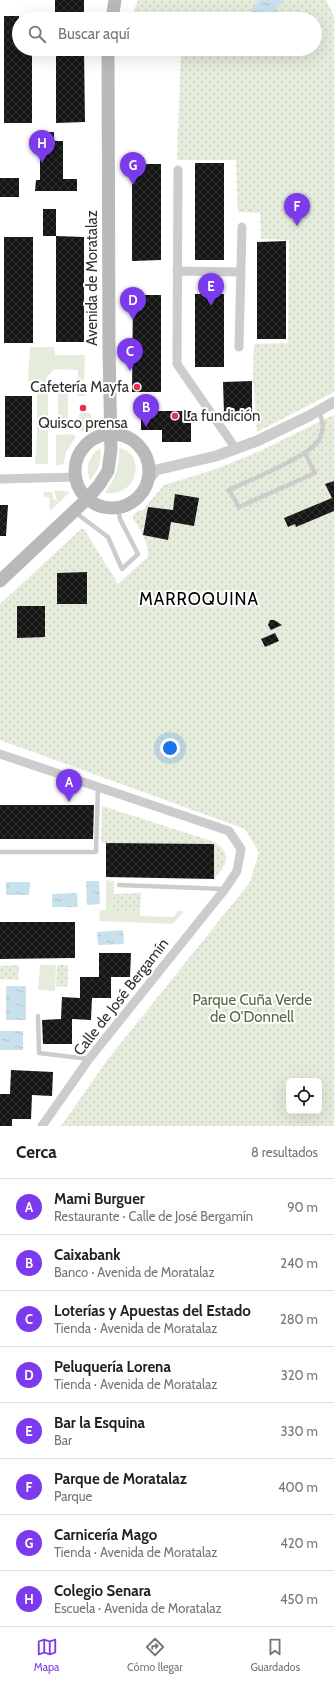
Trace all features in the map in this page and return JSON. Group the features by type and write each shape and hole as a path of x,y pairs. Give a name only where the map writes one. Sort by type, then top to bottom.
{"main road":[{"path":"105,0 106,12"},
{"path":"113,12 115,0"},
{"name":"Avenida de Moratalaz","path":"0,581 87,499 108,471 111,449 108,56"},
{"path":"110,434 119,435 134,442 144,453 152,467 142,492 128,505 118,508 102,507 87,499 80,489 75,468 83,448 89,442 100,436 110,434"}],"street":[{"path":"178,170 177,364 236,449"},
{"path":"239,347 242,226"},
{"path":"178,271 241,272"},
{"path":"152,467 216,456 236,449 257,441 319,411 334,402"},
{"path":"0,479 76,477"},
{"name":"Calle de José Bergamín","path":"0,754 229,831 241,849 237,871 225,889 89,1059 42,1126"}],"lane":[{"path":"305,453 314,473 239,507 229,490 305,453 320,439 323,430 319,411"},
{"path":"74,512 108,537 122,569 138,554 120,519 118,508"},
{"path":"0,852 96,852 98,787"},
{"path":"119,885 225,889"},
{"path":"38,1016 39,1053 89,1059"}],"green space":[{"path":"138,0 326,0 334,16 334,392 257,432 253,377 254,344 288,343 289,240 261,239 260,213 238,212 236,160 177,160 181,56 322,56 322,12 134,12"},
{"path":"30,347 54,347 55,355 85,355 84,379 80,383 82,389 86,390 85,396 78,396 78,370 54,369 47,377 46,382 28,381"},
{"path":"61,382 68,386 68,418 65,421 61,421 58,418 58,386"},
{"path":"39,384 46,385 48,387 48,464 35,464 37,436 37,389"},
{"path":"79,413 91,413 91,425 82,432 78,429"},
{"name":"Parque Cuña Verde de O'Donnell","path":"333,415 334,416 334,1126 61,1126 108,1059 250,882 259,852 245,829 0,740 0,604 81,529 84,529 118,584 148,557 147,546 132,516 139,510 142,511 164,485 216,469 260,451"},
{"path":"72,434 76,437 66,452 64,463 61,465 56,465 56,435"},
{"path":"100,448 101,457 99,466 96,473 90,480 88,471 89,462 96,451"},
{"path":"119,448 127,451 133,457 135,473 133,481 127,488 118,492 106,493 105,492 112,482 116,471 119,460"},
{"path":"54,490 70,492 58,504"},
{"path":"43,492 52,492 54,500 56,500 58,504 50,511 49,498 44,496"},
{"path":"102,806 215,842 221,847 226,856 222,869 214,879 214,844 101,843"},
{"path":"106,880 114,881 114,911 140,910 140,916 174,917 178,911 184,911 173,924 99,921 100,910 106,910"},
{"path":"141,893 140,910 114,911 114,894"},
{"path":"19,965 18,980 0,979 0,966"},
{"path":"40,965 56,965 55,991 38,990"},
{"path":"57,965 68,965 68,984 66,987 56,986"}],"water":[{"path":"259,0 285,0 276,8 278,12 251,12"},
{"path":"86,881 99,881 100,904 87,905"},
{"path":"6,882 30,882 29,895 6,895"},
{"path":"77,893 78,907 52,907 52,894"},
{"path":"123,930 124,944 98,945 97,932"},
{"path":"6,986 26,986 26,1020 6,1020"},
{"path":"0,1031 23,1031 23,1050 0,1050"}],"building":[{"path":"55,0 84,0 84,12 55,12"},
{"path":"4,16 12,16 12,56 32,56 32,123 4,123"},
{"path":"56,56 84,56 85,122 56,123"},
{"path":"45,132 54,132 54,141 63,141 63,179 77,179 77,191 35,191 36,180 40,180 40,150 45,150"},
{"path":"195,163 224,163 224,260 195,260"},
{"path":"132,164 161,164 161,260 132,261"},
{"path":"0,178 19,178 19,197 0,197"},
{"path":"43,209 56,209 56,236 43,236"},
{"path":"56,236 84,237 84,342 56,342"},
{"path":"4,237 33,237 33,343 4,343"},
{"path":"286,241 286,339 257,339 257,242"},
{"path":"195,294 224,294 224,367 195,367"},
{"path":"133,295 161,295 161,392 132,392"},
{"path":"252,381 252,414 224,414 223,382"},
{"path":"5,396 32,396 32,457 5,457"},
{"path":"141,411 191,411 191,442 162,442 162,430 141,430"},
{"path":"334,481 334,511 296,527 295,524 288,527 284,518 332,498 325,484"},
{"path":"175,494 199,498 194,526 171,522 168,540 143,535 148,507 173,510"},
{"path":"0,505 8,505 6,536 0,536"},
{"path":"87,572 87,604 57,604 57,573"},
{"path":"17,606 45,606 45,637 17,638"},
{"path":"270,620 274,620 282,625 271,630 268,625"},
{"path":"275,633 279,641 265,647 261,639"},
{"path":"0,805 94,805 93,839 0,839"},
{"path":"106,843 214,844 214,879 106,877"},
{"path":"0,922 75,922 75,958 0,959"},
{"path":"99,953 131,953 130,977 111,977 111,998 92,998 91,1020 72,1019 72,1044 43,1044 42,1020 61,1019 62,997 80,998 80,977 99,977"},
{"path":"11,1070 53,1072 52,1096 32,1095 31,1119 12,1119 12,1126 0,1126 0,1094 10,1094"}],"place":[{"name":"Colegio Senara","path":"42,163"},
{"name":"Carnicería Mago","path":"133,185"},
{"name":"Parque de Moratalaz","path":"297,226"},
{"name":"Bar la Esquina","path":"211,306"},
{"name":"Peluquería Lorena","path":"133,320"},
{"name":"Loterías y Apuestas del Estado","path":"130,371"},
{"name":"Cafetería Mayfa","path":"137,387"},
{"name":"Quisco prensa","path":"83,408"},
{"name":"La fundición","path":"175,416"},
{"name":"Caixabank","path":"146,427"},
{"name":"Mami Burguer","path":"69,802"}],"district":[{"name":"MARROQUINA","path":"199,599"}]}
